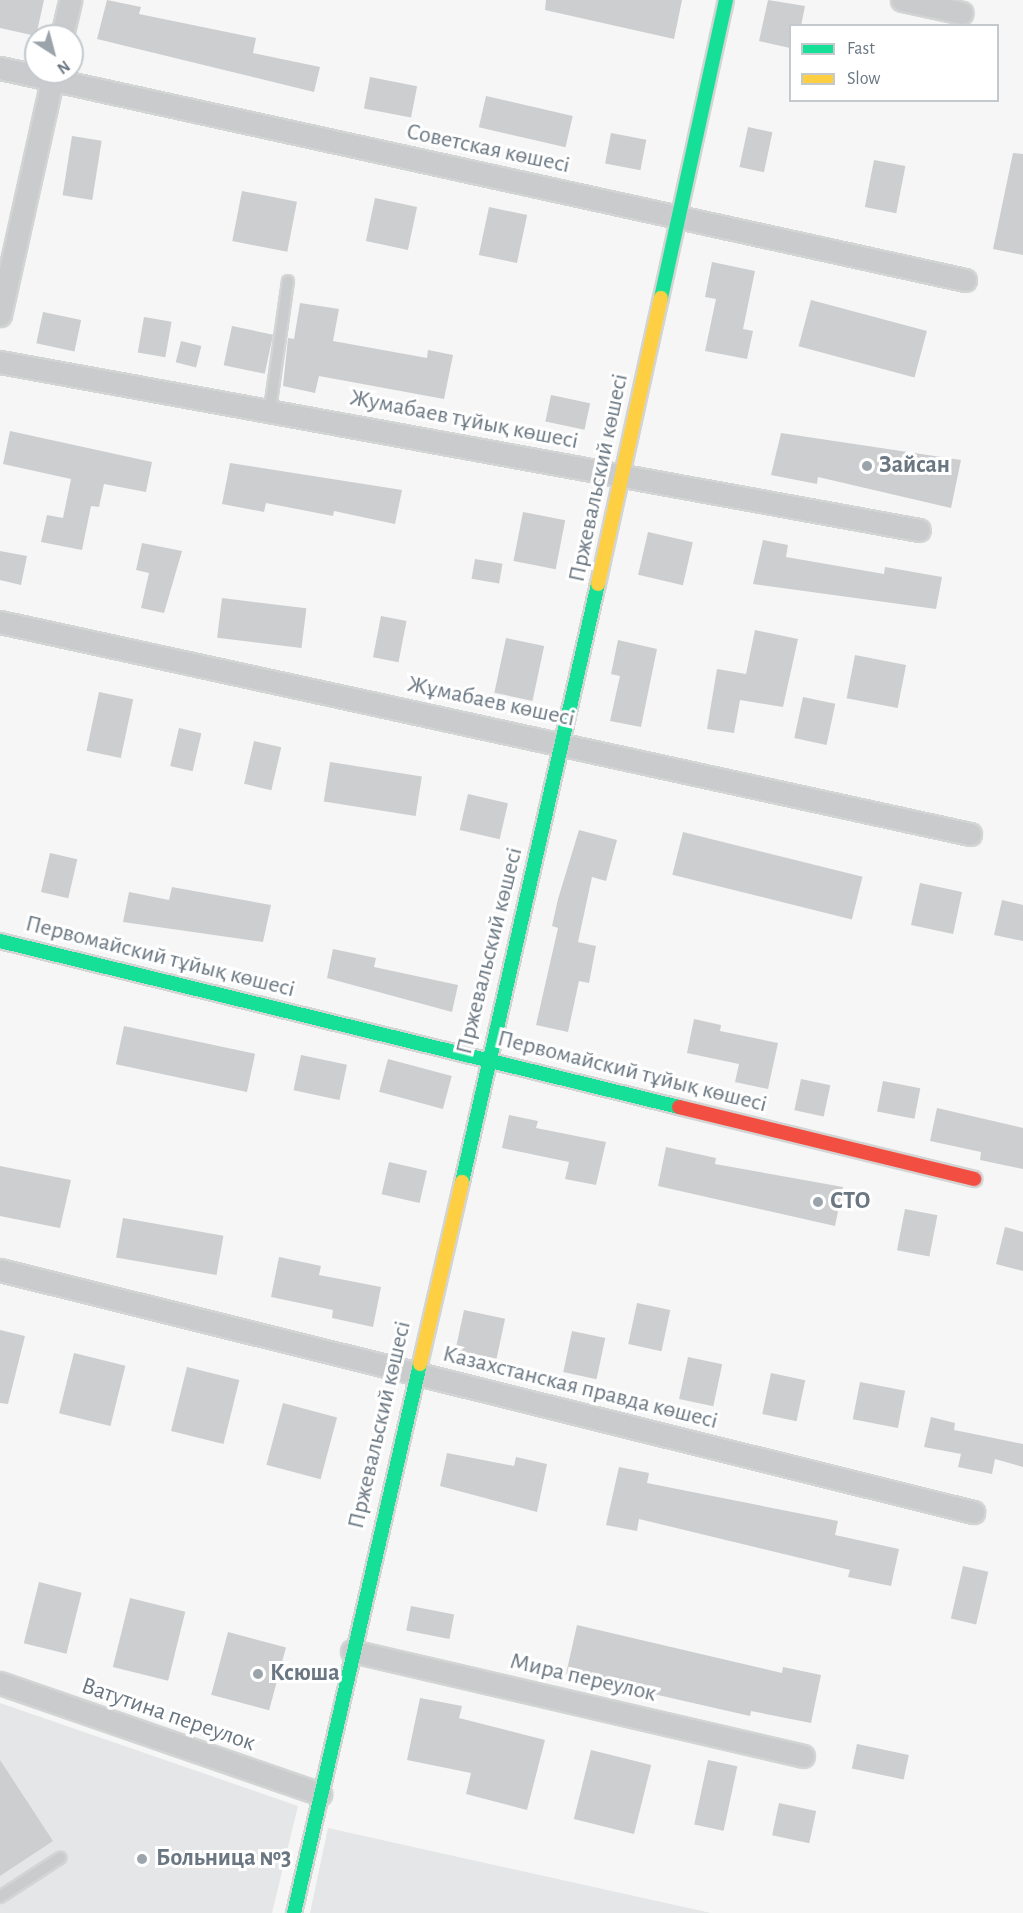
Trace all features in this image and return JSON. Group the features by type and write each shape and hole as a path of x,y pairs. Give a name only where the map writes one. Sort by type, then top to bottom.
{"street":[{"path":"65,24 70,0"},
{"name":"Пржевальский көшесі","path":"294,1913 486,1060 563,744 726,0"},
{"path":"902,0 962,14"},
{"name":"Советская көшесі","path":"0,68 24,72"},
{"name":"Советская көшесі","path":"84,83 965,280"},
{"path":"0,315 51,84"},
{"name":"Жумабаев тұйық көшесі","path":"0,362 270,409 919,530"},
{"name":"Жұмабаев көшесі","path":"0,622 970,834"},
{"name":"Первомайский тұйық көшесі","path":"0,941 974,1179"},
{"name":"Казахстанская правда көшесі","path":"0,1270 973,1512"},
{"name":"Мира переулок","path":"352,1651 803,1756"},
{"name":"Ватутина переулок","path":"0,1683 320,1794"}],"lane":[{"path":"270,409 288,280"},
{"path":"0,1897 60,1858"}],"shaded area":[{"name":"Больница №3","path":"0,1703 298,1806 272,1913 0,1913"},
{"path":"328,1828 711,1913 310,1913"}],"building":[{"path":"0,0 44,0 39,24 24,24 24,33 0,28"},
{"path":"107,0 141,7 139,14 256,38 253,53 320,67 314,92 97,39"},
{"path":"546,0 682,0 674,39 545,10"},
{"path":"768,0 805,6 801,24 789,24 789,48 759,41"},
{"path":"370,77 417,86 411,118 364,108"},
{"path":"486,96 573,116 566,147 479,127"},
{"path":"748,127 772,132 764,172 739,167"},
{"path":"611,133 646,140 640,170 605,163"},
{"path":"72,136 102,141 92,200 63,195"},
{"path":"1013,153 1023,154 1023,255 993,249"},
{"path":"874,160 905,166 896,213 865,207"},
{"path":"242,191 297,202 287,252 232,241"},
{"path":"375,198 417,207 408,250 366,241"},
{"path":"489,207 527,215 517,263 479,255"},
{"path":"712,262 755,271 743,329 753,331 747,359 705,351 716,299 705,297"},
{"path":"811,300 927,331 914,377 799,346"},
{"path":"300,303 339,309 333,341 427,358 428,350 453,355 444,399 319,376 315,393 283,386 288,338 294,339"},
{"path":"43,312 81,320 74,351 36,343"},
{"path":"144,317 172,322 165,357 138,352"},
{"path":"232,326 273,335 265,374 224,365"},
{"path":"181,341 201,346 196,367 176,362"},
{"path":"551,395 590,403 585,430 545,421"},
{"path":"10,431 152,462 146,492 104,484 99,507 91,506 82,550 41,542 47,515 63,518 71,479 3,464"},
{"path":"781,433 961,460 951,508 818,477 817,484 771,475"},
{"path":"230,463 402,490 395,524 334,511 333,516 266,503 264,512 222,504"},
{"path":"523,512 565,520 556,569 513,561"},
{"path":"648,532 693,542 683,585 638,575"},
{"path":"763,540 788,545 786,557 884,574 885,567 942,577 936,609 753,584"},
{"path":"142,543 182,551 164,613 141,608 149,573 136,570"},
{"path":"0,551 27,556 21,585 0,580"},
{"path":"475,559 503,564 499,584 472,579"},
{"path":"222,598 306,608 301,648 217,638"},
{"path":"381,616 407,621 399,662 373,657"},
{"path":"755,630 798,639 783,707 740,700 734,733 707,729 717,669 746,674"},
{"path":"506,638 544,646 533,701 494,693"},
{"path":"618,640 657,649 641,727 610,721 620,676 611,674"},
{"path":"855,655 906,665 898,708 847,698"},
{"path":"99,692 133,699 121,758 87,751"},
{"path":"803,697 835,704 827,745 794,738"},
{"path":"179,728 201,733 193,771 170,766"},
{"path":"254,741 281,747 271,790 244,784"},
{"path":"330,762 422,777 416,816 324,802"},
{"path":"468,794 508,803 500,839 460,830"},
{"path":"579,830 617,840 606,881 592,877 578,942 596,946 589,983 579,981 568,1032 536,1025 558,928 552,926"},
{"path":"683,832 863,877 852,919 672,875"},
{"path":"50,853 77,859 68,898 41,892"},
{"path":"920,883 962,892 953,934 911,925"},
{"path":"172,887 271,905 263,942 123,922 129,892 169,900"},
{"path":"1002,900 1023,905 1023,941 994,935"},
{"path":"333,949 376,958 374,967 458,985 452,1012 327,978"},
{"path":"694,1019 721,1025 720,1031 778,1043 768,1089 735,1082 739,1064 687,1053"},
{"path":"124,1026 255,1054 247,1092 116,1064"},
{"path":"301,1055 347,1065 339,1100 294,1090"},
{"path":"388,1059 452,1076 443,1109 379,1092"},
{"path":"801,1079 830,1085 824,1117 794,1110"},
{"path":"883,1081 920,1088 914,1119 877,1111"},
{"path":"937,1108 1023,1128 1023,1169 980,1160 981,1152 930,1141"},
{"path":"509,1115 538,1121 536,1128 606,1142 596,1185 565,1179 569,1162 502,1148"},
{"path":"666,1147 716,1158 715,1164 843,1187 835,1226 658,1186"},
{"path":"389,1162 427,1171 420,1203 382,1194"},
{"path":"0,1166 71,1180 60,1228 0,1216"},
{"path":"905,1209 937,1215 929,1257 897,1250"},
{"path":"123,1218 223,1236 217,1275 116,1257"},
{"path":"1005,1227 1023,1232 1023,1271 996,1264"},
{"path":"279,1257 321,1266 319,1275 381,1287 373,1327 332,1318 333,1310 271,1297"},
{"path":"637,1303 670,1310 662,1351 628,1344"},
{"path":"464,1310 505,1319 497,1359 455,1350"},
{"path":"0,1330 25,1336 8,1404 0,1403"},
{"path":"572,1331 605,1338 597,1379 563,1372"},
{"path":"74,1353 125,1366 110,1426 59,1413"},
{"path":"688,1357 722,1364 713,1406 679,1399"},
{"path":"187,1367 239,1380 223,1444 171,1431"},
{"path":"771,1373 805,1380 797,1421 762,1414"},
{"path":"860,1382 905,1391 898,1428 853,1419"},
{"path":"283,1403 337,1417 321,1479 266,1465"},
{"path":"931,1417 955,1423 954,1430 1023,1444 1023,1467 995,1459 992,1474 958,1467 961,1454 924,1447"},
{"path":"447,1453 514,1466 516,1457 547,1464 537,1512 440,1486"},
{"path":"619,1467 649,1473 647,1483 838,1521 835,1535 899,1549 891,1586 848,1577 850,1570 639,1519 637,1531 606,1525"},
{"path":"963,1566 988,1572 976,1624 951,1619"},
{"path":"39,1582 82,1593 66,1654 24,1643"},
{"path":"130,1598 185,1612 168,1681 113,1667"},
{"path":"411,1606 454,1614 449,1639 406,1631"},
{"path":"577,1625 782,1673 783,1667 821,1675 811,1723 751,1711 750,1716 566,1674"},
{"path":"228,1632 286,1648 269,1710 211,1695"},
{"path":"420,1698 462,1706 459,1718 545,1740 527,1810 466,1794 471,1773 407,1760"},
{"path":"857,1744 909,1755 904,1779 852,1768"},
{"path":"591,1750 651,1765 634,1834 574,1819"},
{"path":"0,1760 53,1841 0,1876"},
{"path":"708,1760 737,1766 724,1831 694,1825"},
{"path":"779,1803 816,1811 809,1843 772,1835"}],"traffic: fast":[{"path":"661,298 726,0"},
{"path":"462,1182 598,584"},
{"path":"0,941 679,1107"},
{"path":"294,1913 420,1364"}],"traffic: slow":[{"path":"598,584 661,298"},
{"path":"420,1364 462,1182"}],"traffic: jam":[{"path":"679,1107 974,1179"}],"place":[{"name":"Зайсан","path":"867,466"},
{"name":"СТО","path":"818,1202"},
{"name":"Ксюша","path":"258,1674"},
{"name":"Больница №3","path":"142,1859"}]}
